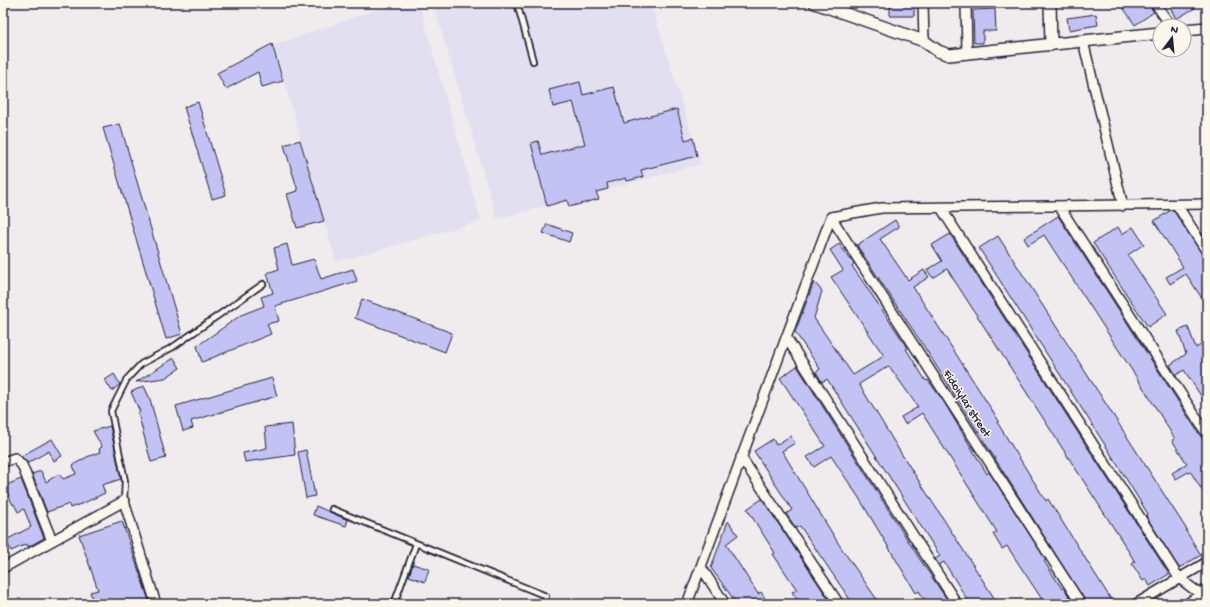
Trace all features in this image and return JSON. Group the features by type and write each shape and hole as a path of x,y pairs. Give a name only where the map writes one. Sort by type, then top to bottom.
{"street":[{"path":"923,3 924,41"},
{"path":"966,3 967,54"},
{"path":"1050,3 1051,45"},
{"path":"1155,3 1165,18"},
{"path":"820,4 924,41 943,54 954,56 1152,34"},
{"path":"1192,29 1207,28"},
{"path":"1083,41 1123,206"},
{"path":"687,604 831,217 881,208 1207,204"},
{"path":"1177,205 1207,252"},
{"path":"1059,206 1207,434"},
{"path":"941,208 1179,578 1203,591 1187,604"},
{"name":"Fidoiylar street","path":"831,217 1081,604"},
{"path":"786,337 957,604"},
{"path":"741,457 839,604"},
{"path":"3,462 15,458 22,465 52,541"},
{"path":"3,568 124,501 156,604"},
{"path":"1136,604 1207,562"},
{"path":"701,567 725,604"}],"lane":[{"path":"517,3 533,61"},
{"path":"124,501 125,481 111,411 127,379 141,364 173,347 263,284"},
{"path":"332,509 546,596 544,604"},
{"path":"394,604 416,544"}],"shaded area":[{"path":"396,3 419,3 481,221 336,262 274,45"},
{"path":"433,3 651,3 701,164 497,219"}],"building":[{"path":"890,3 914,3 914,16 890,16"},
{"path":"1120,3 1148,3 1154,12 1135,25"},
{"path":"1168,3 1193,3 1195,8 1176,18"},
{"path":"995,9 996,31 983,31 983,43 974,43 973,10"},
{"path":"1096,14 1098,25 1069,30 1067,18"},
{"path":"272,44 283,81 262,87 258,72 226,89 217,73"},
{"path":"580,82 583,95 614,87 624,123 677,109 685,140 693,138 697,156 641,170 643,177 627,181 626,178 607,183 608,189 596,192 599,199 569,207 567,200 547,206 531,143 538,141 542,155 585,144 573,102 553,107 549,90"},
{"path":"198,102 226,195 212,199 184,107"},
{"path":"120,124 182,334 166,339 103,128"},
{"path":"300,140 324,221 297,228 287,194 298,191 284,145"},
{"path":"1173,210 1207,261 1207,306 1186,274 1170,284 1166,277 1183,267 1154,221"},
{"path":"1058,216 1207,446 1207,498 1190,471 1176,479 1172,473 1187,464 1172,440 1175,439 1044,235 1028,245 1024,238"},
{"path":"895,220 899,227 880,239 908,280 924,270 929,277 913,287 999,421 997,422 1046,501 1048,499 1114,604 1087,604 925,348 857,245"},
{"path":"547,224 572,233 569,242 543,233"},
{"path":"1118,227 1122,234 1133,227 1144,244 1128,255 1167,314 1148,327 1093,243"},
{"path":"950,234 1169,574 1150,586 1146,579 1143,581 1132,564 1135,562 1126,547 947,269 933,278 927,270 942,261 932,245"},
{"path":"998,236 1187,530 1186,531 1201,555 1181,567 1179,568 1146,516 1148,514 1107,448 979,248"},
{"path":"287,244 292,265 314,259 321,279 353,269 357,281 275,306 279,321 267,324 271,334 202,362 197,346 241,315 264,306 261,297 273,293 267,273 279,269 274,248"},
{"path":"839,244 854,264 852,266 908,348 906,349 926,381 928,380 944,402 987,474 989,472 1046,560 1044,561 1062,589 1064,588 1074,604 1045,604 1007,546 1002,549 993,534 997,532 922,413 905,424 901,417 918,407 889,366 859,384 899,450 998,604 970,604 944,562 939,565 935,559 940,556 827,379 822,382 816,372 820,369 795,332 814,282 822,291 814,318 853,375 884,356 831,277 843,270 830,250"},
{"path":"362,299 452,333 445,352 355,318"},
{"path":"1188,327 1196,348 1207,341 1207,405 1184,370 1176,375 1170,365 1186,354 1178,331"},
{"path":"174,358 180,368 165,378 136,382"},
{"path":"797,366 919,558 950,604 927,604 919,591 916,593 859,498 831,456 814,467 807,457 825,446 780,378"},
{"path":"114,374 120,384 112,391 105,380"},
{"path":"272,378 277,396 191,421 193,428 183,431 176,406"},
{"path":"144,386 150,399 166,458 151,462 138,413 140,412 131,392"},
{"path":"292,424 295,455 245,462 243,453 267,448 265,427"},
{"path":"110,426 121,479 102,485 105,493 86,502 70,508 69,504 47,512 32,474 41,471 46,482 59,474 63,479 76,474 73,465 100,452 99,449 102,447 93,431"},
{"path":"790,436 795,443 782,451 840,546 880,604 853,604 800,526 796,528 786,514 792,510 754,451 773,439 776,445"},
{"path":"52,439 62,456 54,461 49,451 28,463 21,456"},
{"path":"306,450 315,496 306,498 298,452"},
{"path":"21,479 44,538 28,547 27,544 11,551 6,540 31,527 24,509 18,512 4,486"},
{"path":"762,499 829,600 824,604 800,604 792,592 797,590 773,554 775,553 747,509"},
{"path":"316,506 348,520 346,526 313,515"},
{"path":"122,521 150,604 94,604 90,592 98,590 79,535"},
{"path":"728,521 738,535 726,544 758,594 761,592 769,604 737,604 711,568"},
{"path":"413,564 429,569 425,582 409,576"}]}
